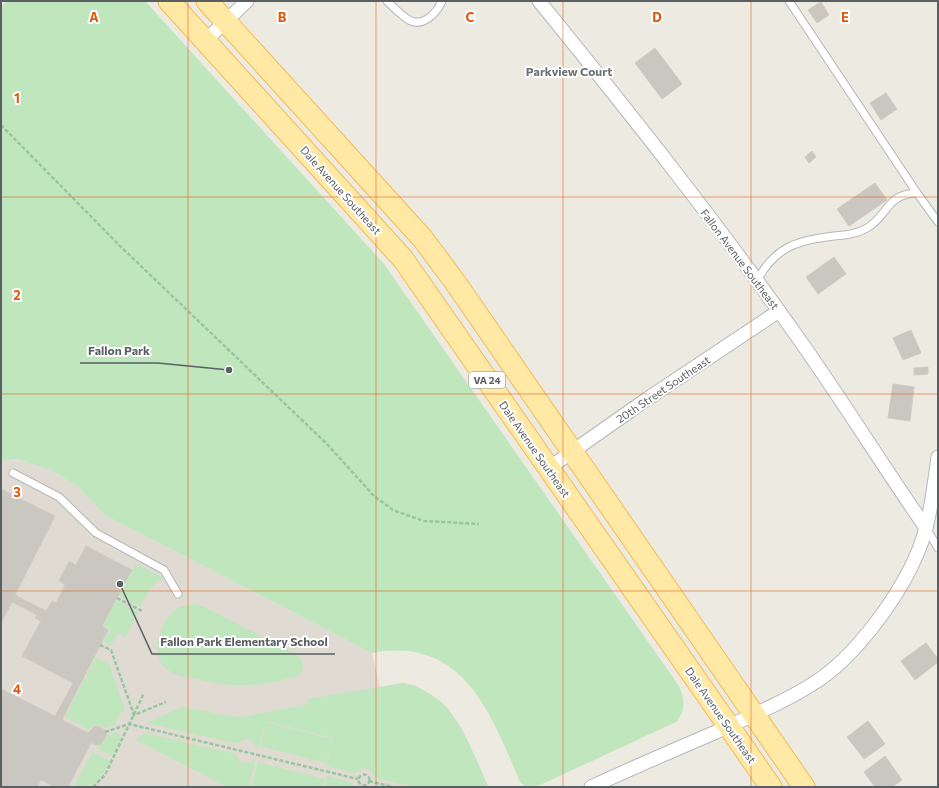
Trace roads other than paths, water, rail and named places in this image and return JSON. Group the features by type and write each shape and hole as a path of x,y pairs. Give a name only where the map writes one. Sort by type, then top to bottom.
{"main road":[{"name":"Dale Avenue Southeast","path":"169,1 403,259 771,787"},
{"name":"VA 24","path":"207,1 423,239 459,288 804,787"}],"street":[{"path":"205,41 247,1"},
{"name":"Fallon Avenue Southeast","path":"539,1 635,122 757,281 847,409 887,472 926,528"},
{"name":"20th Street Southeast","path":"549,468 647,399 779,311"},
{"path":"591,787 610,783 812,685 843,661 869,632 898,589 918,549 926,528 938,457"}],"lane":[{"path":"387,1 406,19 421,22 430,18 437,12 442,1"},
{"path":"789,1 917,193 938,222"},
{"path":"757,281 763,269 774,256 789,246 806,240 854,234 867,228 876,221 895,199 906,193 917,193"},
{"path":"13,473 60,497 96,533 164,570 178,594"},
{"path":"926,528 938,548"}],"place":[{"name":"Fallon Park","path":"229,370"},
{"name":"Fallon Park Elementary School","path":"120,584"}],"district":[{"name":"Parkview Court","path":"569,71"}]}
